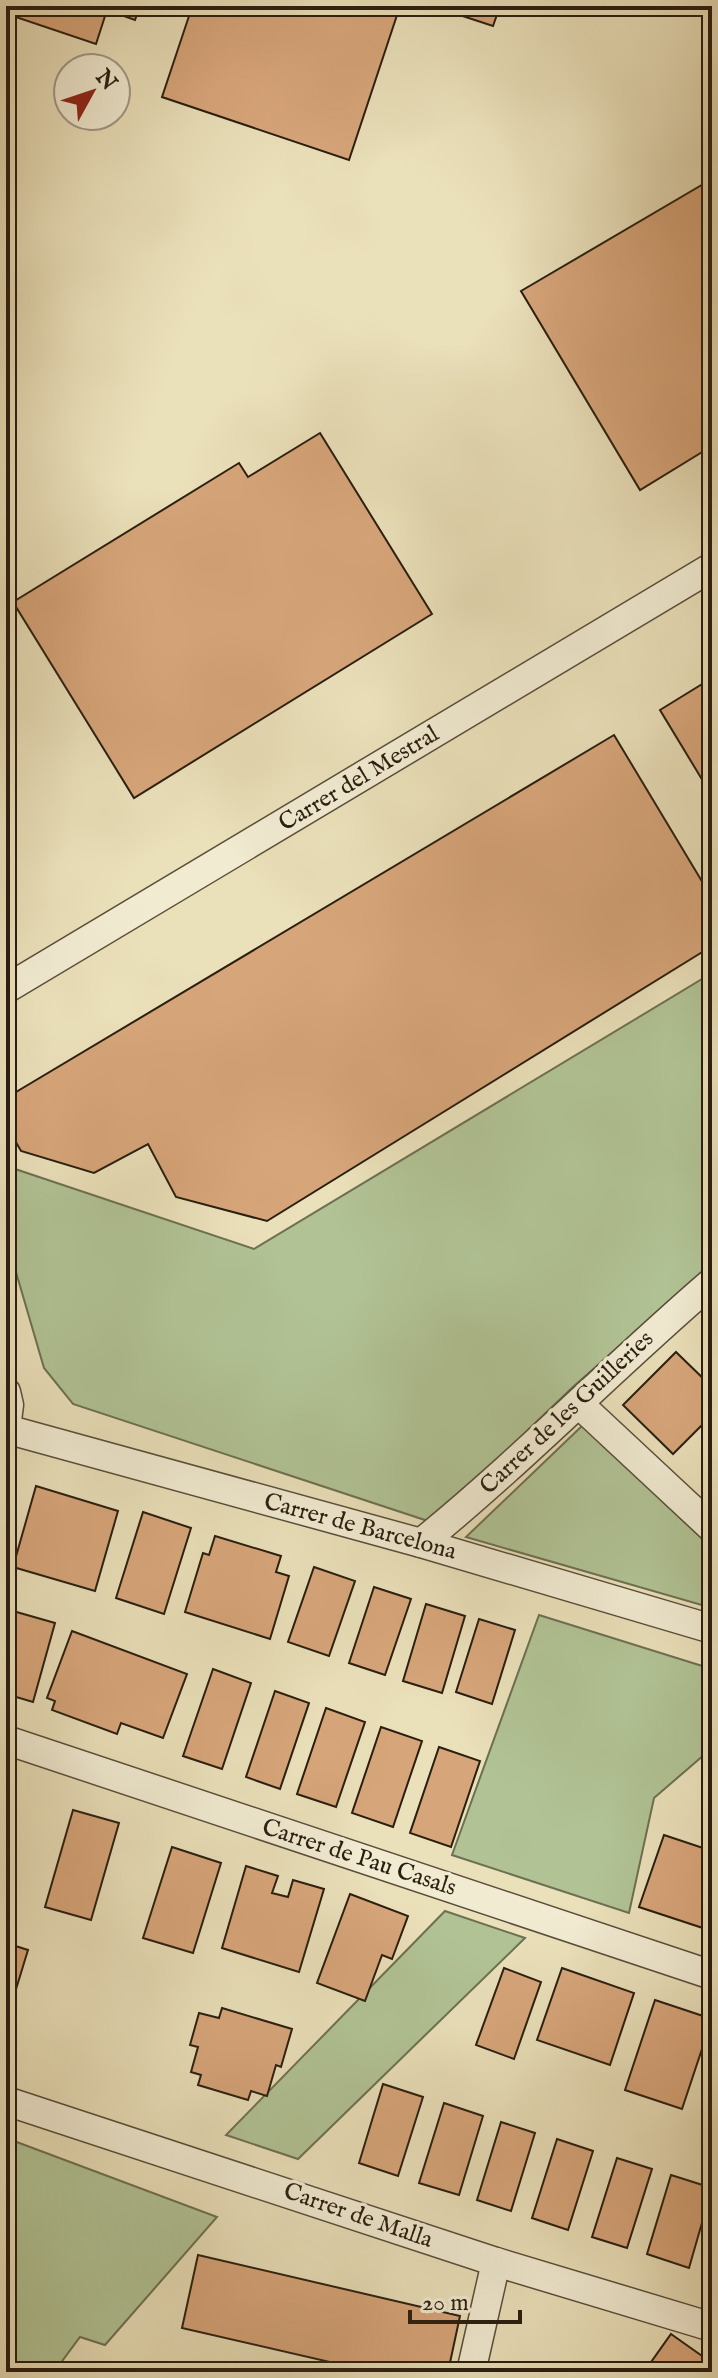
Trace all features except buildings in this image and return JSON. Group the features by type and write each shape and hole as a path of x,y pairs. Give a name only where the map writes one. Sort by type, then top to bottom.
{"street":[{"name":"Carrer del Mestral","path":"6,989 712,567"},
{"name":"Carrer de les Guilleries","path":"421,1543 492,1486 712,1282"},
{"path":"6,1392 9,1405 6,1428"},
{"path":"579,1404 712,1528"},
{"name":"Carrer de Barcelona","path":"6,1428 421,1543 712,1629"},
{"name":"Carrer de Pau Casals","path":"6,1740 712,1975"},
{"name":"Carrer de Malla","path":"6,2101 496,2262 712,2327"},
{"path":"471,2372 496,2262"}],"green space":[{"path":"712,973 712,1265 574,1386 431,1522 73,1404 44,1368 6,1238 6,1166 254,1249"},
{"path":"583,1425 712,1548 712,1608 466,1537"},
{"path":"539,1615 712,1669 712,1748 654,1798 629,1913 452,1855"},
{"path":"445,1911 525,1938 298,2159 226,2135"},
{"path":"6,2138 217,2217 105,2345 80,2337 54,2372 6,2372"}]}
